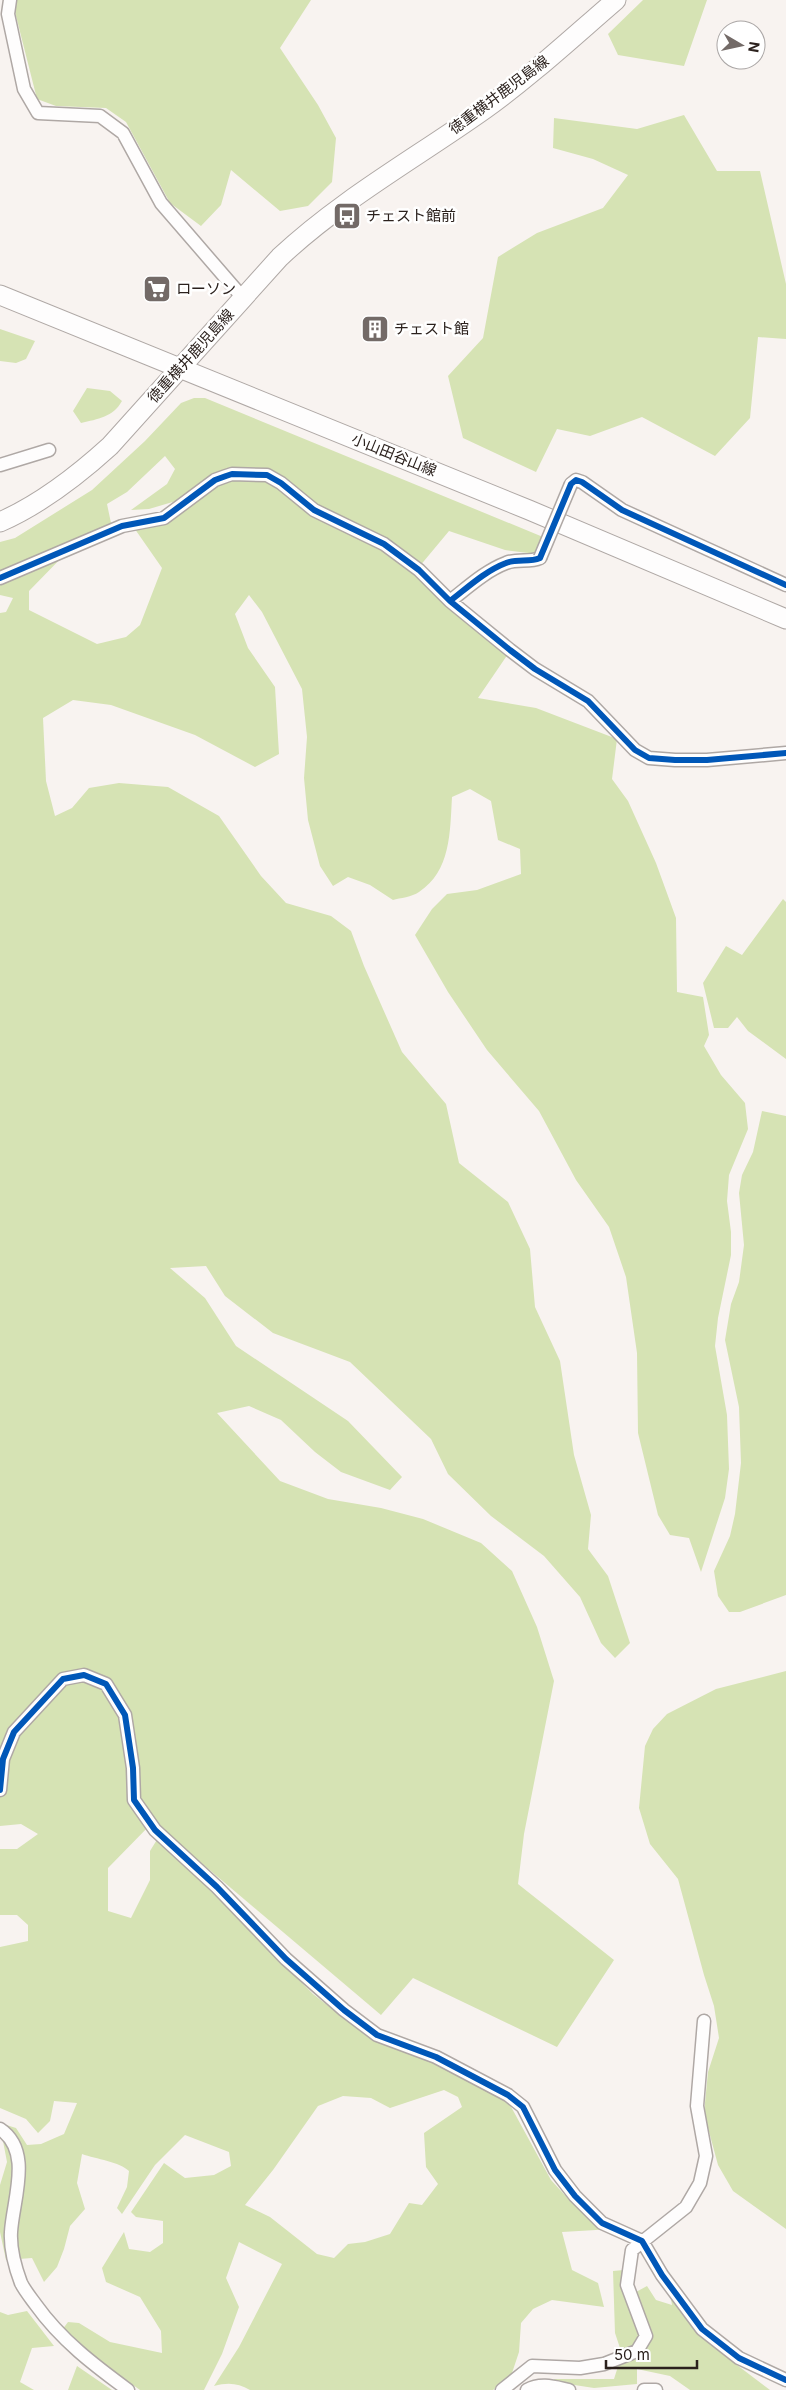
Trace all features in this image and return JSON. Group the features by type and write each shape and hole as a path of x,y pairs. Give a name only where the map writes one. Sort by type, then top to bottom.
{"main road":[{"name":"徳重横井鹿児島線","path":"0,522 26,509 80,473 110,446 280,257 301,237 337,208 486,108 616,0"},
{"name":"小山田谷山線","path":"0,295 182,367 786,619"}],"street":[{"path":"10,0 8,14 24,89 38,113 100,116 123,133 161,203 243,298"},
{"path":"0,464 49,450"},
{"path":"0,578 122,526 164,518 215,480 226,476 258,474 267,476 281,483 314,510 384,544 419,570 450,600 536,669 588,701 635,750 649,758 707,760 786,753"},
{"path":"450,600 504,563 518,559 532,561 540,558 571,484 576,480 582,482 622,510 786,586"},
{"path":"0,1790 3,1759 14,1732 57,1685 63,1679 84,1675 106,1684 125,1715 133,1768 134,1800 155,1830 217,1888 286,1959 344,2010 370,2030 377,2035 436,2057 508,2095 523,2106 555,2170 575,2196 602,2223 642,2241 662,2275 702,2329 739,2358 786,2380"},
{"path":"502,2390 532,2366 580,2368 604,2364 637,2351 646,2336 627,2285 632,2250 686,2207 700,2183 706,2156 697,2106 704,2021"},
{"path":"0,2129 8,2134 20,2163 11,2234 13,2262 22,2286 46,2318 82,2356 128,2390"},
{"path":"527,2390 535,2386 552,2386 569,2390"},
{"path":"644,2390 656,2390"}],"green space":[{"path":"17,0 311,0 280,48 318,105 336,138 332,182 308,206 280,211 231,170 221,205 201,226 170,203 126,122 106,108 56,106 37,99 15,12"},
{"path":"643,0 707,0 684,66 618,55 608,34"},
{"path":"684,115 717,171 760,171 786,284 786,339 758,337 750,418 715,456 642,417 590,436 557,429 536,472 463,438 448,376 483,338 498,257 537,233 603,208 628,175 593,159 553,148 554,118 637,129"},
{"path":"0,329 35,341 26,359 16,363 0,361"},
{"path":"87,388 110,391 122,401 110,414 81,423 73,411"},
{"path":"194,398 205,398 543,537 536,554 505,550 449,531 414,573 453,611 508,654 478,698 536,708 617,739 612,779 628,801 656,863 676,918 677,992 703,997 709,1035 704,1046 721,1075 745,1103 748,1129 729,1175 727,1201 731,1232 731,1255 718,1318 715,1346 727,1415 729,1469 725,1498 701,1572 689,1538 670,1535 658,1515 638,1433 637,1353 626,1277 609,1227 576,1180 539,1111 487,1050 448,992 415,935 432,909 447,894 477,890 521,874 520,849 498,840 491,801 470,789 452,797 451,824 443,862 430,883 416,894 393,900 370,885 348,877 333,886 320,866 308,820 304,778 307,737 302,689 262,612 249,595 235,614 248,648 275,687 279,754 255,767 195,735 111,705 73,700 43,718 46,781 55,816 72,808 89,788 119,783 168,787 219,816 261,876 286,903 331,916 351,931 364,966 402,1052 446,1104 459,1163 508,1202 530,1249 535,1307 560,1361 574,1455 591,1515 588,1549 608,1576 630,1643 615,1658 601,1643 580,1597 544,1556 491,1516 448,1474 431,1439 350,1362 273,1333 225,1296 206,1266 170,1268 205,1298 236,1346 348,1421 402,1477 390,1490 341,1472 315,1452 281,1420 249,1406 217,1413 280,1481 328,1499 381,1508 423,1519 481,1543 512,1571 537,1627 554,1681 524,1834 518,1884 614,1960 557,2047 413,1978 381,2015 153,1822 108,1868 108,1911 131,1918 150,1880 150,1851 158,1838 313,1994 369,2038 425,2053 451,2071 509,2103 551,2180 573,2204 610,2222 630,2228 562,2232 572,2270 598,2283 604,2307 552,2300 533,2309 521,2323 519,2352 511,2376 493,2390 250,2390 233,2384 214,2386 239,2347 282,2264 239,2242 226,2278 239,2307 222,2354 204,2390 140,2390 108,2367 69,2351 56,2338 68,2322 79,2323 110,2342 162,2353 161,2331 140,2297 106,2282 102,2268 124,2232 129,2249 150,2252 163,2243 163,2221 136,2217 131,2212 164,2163 185,2178 214,2175 231,2166 229,2152 185,2135 155,2165 122,2214 117,2208 127,2187 129,2171 114,2163 82,2154 77,2183 85,2209 70,2226 57,2267 44,2282 32,2258 6,2260 0,2232 0,2185 7,2162 3,2141 0,2138 0,2123 16,2128 27,2145 41,2144 64,2134 77,2103 54,2101 50,2121 38,2133 26,2119 0,2108 0,1947 28,1941 28,1925 17,1915 0,1915 0,1849 17,1849 38,1834 21,1824 0,1826 0,613 6,612 13,598 0,595 0,579 69,550 29,591 29,610 97,644 126,637 140,625 162,568 130,522 178,511 176,501 149,509 131,510 167,484 175,469 165,456 127,492 107,504 111,523 7,570 0,571 0,542 15,538 92,490 145,441 181,403","holes":["444,2090 458,2097 462,2107 424,2133 426,2167 438,2184 422,2205 409,2203 390,2234 365,2242 348,2244 334,2258 317,2254 270,2217 245,2205 273,2170 318,2106 343,2096 371,2098 390,2108"]},
{"path":"783,899 786,902 786,1059 748,1031 737,1017 728,1028 714,1028 703,983 726,946 742,955"},
{"path":"762,1111 786,1116 786,1595 740,1612 729,1612 718,1596 714,1571 730,1536 735,1514 741,1463 739,1407 725,1340 731,1304 739,1282 744,1245 739,1193 742,1175 753,1152"},
{"path":"786,1671 786,2229 733,2191 718,2165 704,2113 708,2072 719,2038 714,2006 678,1879 650,1844 639,1808 645,1746 653,1729 667,1714 716,1689"},
{"path":"624,2270 636,2292 647,2286 656,2300 672,2305 669,2288 687,2318 737,2365 770,2390 690,2390 670,2376 637,2369 637,2384 594,2388 555,2382 554,2379 614,2379 622,2354 615,2333 613,2271"},
{"path":"27,2311 54,2346 32,2348 20,2382 34,2390 0,2390 0,2312 8,2315"},
{"path":"77,2366 112,2390 68,2390"}],"cycle path":[{"path":"0,578 122,526 164,518 215,480 232,474 267,475 281,483 314,510 384,544 419,570 450,601 510,650 535,669 588,701 635,750 649,758 707,760 786,753"},
{"path":"450,601 498,566 515,561 540,558 571,484 576,480 582,482 622,510 786,585"},
{"path":"0,1790 3,1759 14,1732 63,1679 84,1675 106,1684 125,1715 133,1768 134,1800 155,1830 217,1887 286,1959 344,2010 377,2035 436,2057 508,2095 523,2107 555,2170 575,2196 602,2223 642,2241 662,2275 702,2329 739,2358 786,2380"}],"place":[{"name":"チェスト館前","path":"347,216"},
{"name":"ローソン","path":"157,289"},
{"name":"チェスト館","path":"375,329"}]}
